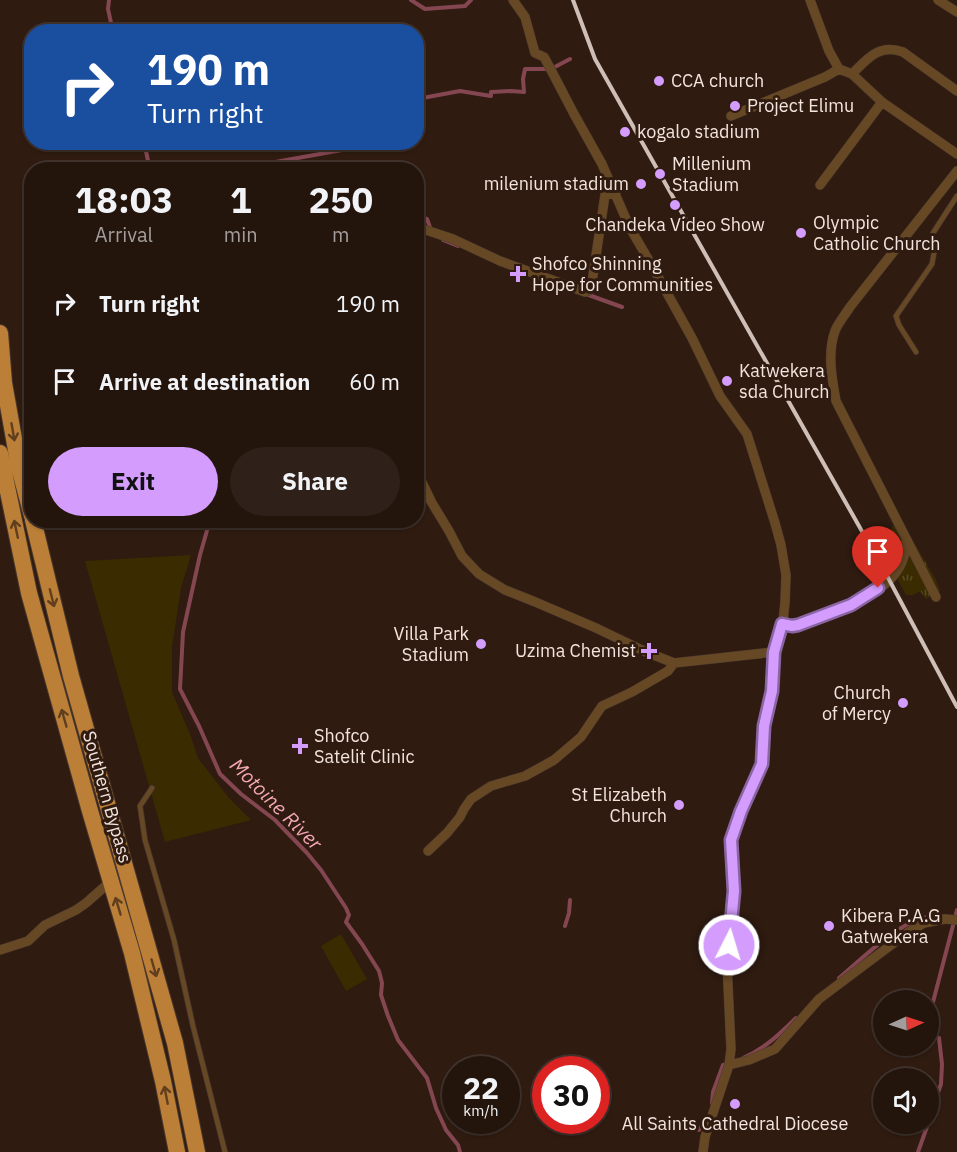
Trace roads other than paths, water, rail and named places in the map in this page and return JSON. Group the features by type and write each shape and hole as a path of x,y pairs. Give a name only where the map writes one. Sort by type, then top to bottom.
{"highway":[{"name":"Southern Bypass","path":"0,333 4,383 24,487"},
{"name":"Southern Bypass","path":"0,453 29,593 135,964 163,1081 177,1152"},
{"name":"Southern Bypass","path":"34,528 71,676 175,1043 197,1152"}],"street":[{"path":"513,0 525,17 535,53 544,57 602,164 630,228 692,338 720,396 747,434 775,523 786,575 782,624 774,652 772,691 764,726 762,764 731,840 734,891 727,964 729,1065 705,1137 703,1152"},
{"path":"810,0 829,51 839,69 852,74 882,102 957,154"},
{"path":"938,0 957,12"},
{"path":"852,74 880,50 894,49 903,52 957,91"},
{"path":"731,117 839,69"},
{"path":"820,184 882,102"},
{"path":"936,597 836,401 830,370 835,330 850,307 957,171"},
{"path":"424,229 453,239 500,261 585,292 591,289 605,195 616,193"},
{"path":"424,486 462,556 479,574 505,590 674,663 774,652"},
{"path":"782,624 798,625 851,605 889,581 902,564 906,552 906,538"},
{"path":"428,851 447,833 471,799 491,786 525,776 554,760 581,737 602,706 668,671 674,663"},
{"path":"0,950 28,941 45,925 86,903 111,881"},
{"path":"729,1065 749,1060 775,1049 819,999 907,933 924,923 945,919 957,920"}],"lane":[{"path":"916,352 896,316 932,264 933,233 957,196"},
{"path":"152,788 140,806 145,840 174,940 225,1152"}],"waterway":[{"name":"Motoine River","path":"109,0 108,9 111,24"},
{"path":"411,0 425,9 465,6 471,0"},
{"path":"424,98 460,91 491,96 491,92 524,92 525,69 551,69 570,59"},
{"name":"Motoine River","path":"146,150 148,162"},
{"path":"276,162 342,150"},
{"path":"424,218 427,219 431,230"},
{"path":"443,240 458,246"},
{"path":"586,294 622,307"},
{"name":"Motoine River","path":"208,528 183,632 180,689 220,774 241,794 275,820 307,853 346,908 349,915 346,922 379,971 382,983 381,995 398,1040 427,1078 436,1108 460,1152"},
{"path":"565,926 570,900"},
{"path":"939,1090 942,1064 939,1038 932,1036 932,1006 957,910"},
{"path":"839,978 901,928 915,921 943,916"},
{"path":"743,1058 765,1046 796,1018"},
{"path":"712,1103 713,1092 723,1065 727,1064"},
{"path":"699,1130 707,1118"},
{"path":"918,1152 924,1134"}],"railway":[{"path":"573,0 595,59 885,572 957,707"}],"place":[{"name":"CCA church","path":"659,81"},
{"name":"Project Elimu","path":"735,106"},
{"name":"kogalo stadium","path":"625,132"},
{"name":"Millenium Stadium","path":"660,174"},
{"name":"milenium stadium","path":"641,184"},
{"name":"Chandeka Video Show","path":"675,205"},
{"name":"Olympic Catholic Church","path":"801,233"},
{"name":"Shofco Shinning Hope for Communities","path":"518,274"},
{"name":"Katwekera sda Church","path":"727,381"},
{"name":"Villa Park Stadium","path":"481,644"},
{"name":"Uzima Chemist","path":"649,651"},
{"name":"Church of Mercy","path":"903,703"},
{"name":"Shofco Satelit Clinic","path":"300,746"},
{"name":"St Elizabeth Church","path":"679,805"},
{"name":"Kibera P.A.G Gatwekera","path":"829,926"},
{"name":"All Saints Cathedral Diocese","path":"735,1104"}]}
